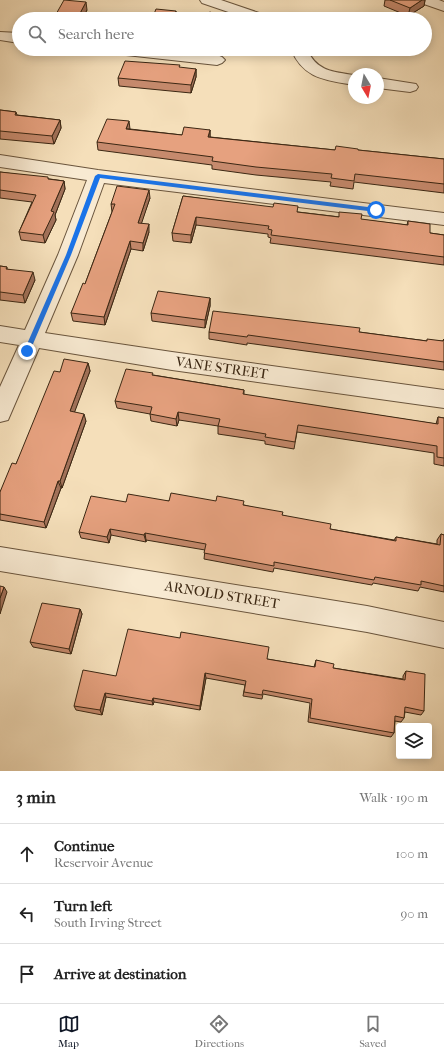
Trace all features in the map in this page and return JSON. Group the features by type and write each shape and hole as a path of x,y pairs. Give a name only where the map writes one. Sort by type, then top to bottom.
{"street":[{"path":"207,0 242,12"},
{"path":"426,0 444,7"},
{"path":"0,36 12,37"},
{"path":"181,56 217,60"},
{"path":"302,56 304,62 313,70 348,79"},
{"path":"384,84 410,87"},
{"path":"0,161 98,176 444,219"},
{"path":"0,413 71,248 98,176"},
{"name":"VANE STREET","path":"0,334 172,361 444,399"},
{"name":"ARNOLD STREET","path":"0,559 359,617 444,635"}],"building":[{"path":"64,0 86,2 81,12 57,12"},
{"path":"390,0 422,0 410,8"},
{"path":"156,9 176,11 176,12 155,12"},
{"path":"125,61 180,65 179,67 196,69 191,85 118,78"},
{"path":"0,110 16,112 15,115 60,120 52,136 0,131"},
{"path":"107,119 129,121 126,129 182,135 184,127 210,130 208,137 335,150 336,146 358,150 444,159 444,184 355,174 354,181 331,178 332,174 256,167 212,161 213,157 97,142"},
{"path":"0,172 48,177 48,179 64,181 51,211 54,212 43,235 19,232 36,195 0,190"},
{"path":"117,186 149,190 138,223 149,224 143,243 130,241 104,317 71,313 83,283 85,284 115,204 111,204"},
{"path":"183,196 273,207 274,203 298,206 297,212 339,217 339,212 362,214 361,219 408,225 408,221 430,224 430,233 444,235 444,257 271,235 272,230 268,229 269,226 196,217 191,235 172,233"},
{"path":"0,266 7,267 6,269 33,272 23,295 0,292"},
{"path":"158,291 210,298 205,320 151,313"},
{"path":"213,311 360,328 359,332 427,341 427,339 443,341 444,339 444,362 248,335 247,337 209,332"},
{"path":"64,359 88,363 70,411 84,414 44,522 0,514 0,492 12,463 16,464 54,371 60,372"},
{"path":"126,369 153,373 152,375 244,390 243,394 438,424 438,417 444,418 444,458 437,457 437,446 298,425 295,442 265,437 266,434 218,426 220,419 178,412 176,419 150,414 152,407 115,401"},
{"path":"171,493 216,501 217,496 244,501 243,505 283,512 282,515 331,524 330,529 396,541 396,537 440,545 441,534 444,535 444,586 421,581 421,585 375,577 374,580 274,562 274,566 204,553 206,544 145,533 144,535 110,529 107,537 79,532 91,496 126,502 128,494 169,501"},
{"path":"0,586 4,587 0,598"},
{"path":"42,603 80,609 69,649 30,642"},
{"path":"128,629 180,638 181,632 269,647 267,659 315,667 316,660 334,664 333,668 405,680 406,671 425,674 424,711 405,707 404,718 395,716 394,733 310,718 312,699 263,690 262,695 244,692 246,681 205,673 200,706 153,698 152,701 105,693 100,710 74,706 83,670 116,676"}],"route":[{"path":"27,351 68,255 98,176 376,210"}]}
